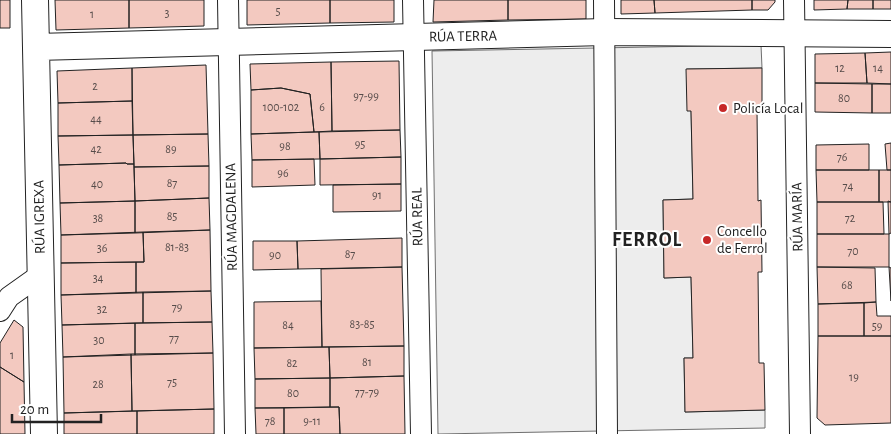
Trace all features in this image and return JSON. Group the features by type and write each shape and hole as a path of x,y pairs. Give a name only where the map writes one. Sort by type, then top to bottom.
{"street":[{"name":"RÚA IGREXA","path":"35,0 44,434"},
{"name":"RÚA MAGDALENA","path":"228,0 235,434"},
{"name":"RÚA REAL","path":"413,0 421,434"},
{"path":"604,0 607,434"},
{"name":"RÚA MARÍA","path":"794,0 800,434"},
{"name":"RÚA TERRA","path":"36,47 605,32 891,34"},
{"path":"0,311 9,297 40,275"}],"shaded area":[{"path":"761,45 762,68 687,69 691,111 693,199 663,200 664,278 691,277 693,358 684,358 685,412 765,410 765,428 438,434 432,51"}],"building":[{"path":"0,0 10,0 10,28 0,28"},
{"path":"55,0 129,0 129,28 56,30"},
{"path":"129,0 204,0 204,26 129,28"},
{"path":"247,0 330,0 330,23 247,25"},
{"path":"330,0 394,0 394,22 330,23"},
{"path":"434,0 508,0 508,20 433,22"},
{"path":"508,0 586,0 586,19 508,20"},
{"path":"621,0 654,0 655,13 621,14"},
{"path":"654,0 752,0 752,10 655,13"},
{"path":"752,0 775,0 775,2 768,10 752,10"},
{"path":"814,0 848,0 847,9 814,10"},
{"path":"848,0 873,0 873,9 847,9"},
{"path":"873,0 891,0 891,9 873,9"},
{"path":"891,52 891,84 867,83 865,53"},
{"path":"865,53 867,83 815,83 815,54"},
{"path":"399,61 400,130 332,131 331,62"},
{"path":"331,62 332,131 314,132 310,94 281,88 251,90 250,64"},
{"path":"206,65 208,134 133,135 132,68"},
{"path":"132,68 132,101 58,103 57,71"},
{"path":"762,68 762,111 757,111 758,201 761,200 762,272 758,272 759,363 764,363 765,410 685,412 684,358 693,358 691,277 664,278 663,200 693,199 691,111 687,111 686,69"},
{"path":"815,83 872,84 872,113 815,112"},
{"path":"872,84 891,84 891,113 872,113"},
{"path":"281,88 310,94 314,132 251,134 251,90"},
{"path":"132,101 133,135 58,136 58,103"},
{"path":"400,130 401,157 320,159 319,132"},
{"path":"319,132 320,159 252,160 251,134"},
{"path":"208,134 209,166 134,167 133,135"},
{"path":"133,135 134,164 59,165 58,136"},
{"path":"891,143 891,170 887,170 885,144"},
{"path":"869,144 869,170 816,170 816,145"},
{"path":"401,157 401,184 320,185 320,159"},
{"path":"314,159 315,185 252,187 252,160"},
{"path":"134,164 135,201 60,203 59,165"},
{"path":"209,166 209,198 135,201 134,167"},
{"path":"816,170 879,170 879,202 817,202"},
{"path":"879,170 891,170 891,202 879,202"},
{"path":"401,184 401,211 333,212 333,185"},
{"path":"209,198 210,230 135,233 135,201"},
{"path":"135,201 135,233 61,235 60,203"},
{"path":"888,201 891,202 891,233 889,234"},
{"path":"817,202 883,202 884,234 817,234"},
{"path":"210,230 211,291 136,293 136,262 144,262 143,232"},
{"path":"143,232 144,262 61,263 61,235"},
{"path":"817,234 889,234 889,267 817,267"},
{"path":"402,238 402,267 298,269 297,241"},
{"path":"253,241 297,241 298,269 253,270"},
{"path":"136,262 136,293 61,295 61,263"},
{"path":"402,267 404,346 322,347 321,269"},
{"path":"817,267 875,268 876,302 818,304"},
{"path":"889,267 891,268 891,301"},
{"path":"211,291 212,322 143,323 143,292"},
{"path":"143,292 143,323 62,325 61,295"},
{"path":"321,301 322,347 254,348 254,302"},
{"path":"876,302 877,316 891,316 891,336 864,336 864,303"},
{"path":"864,303 864,336 818,336 818,304"},
{"path":"14,320 23,327 24,382 0,367 0,343"},
{"path":"212,322 213,353 135,355 135,323"},
{"path":"135,323 135,355 63,357 62,325"},
{"path":"818,336 891,336 891,423 825,425 817,418"},
{"path":"404,346 404,376 330,378 329,347"},
{"path":"329,347 330,378 255,379 254,348"},
{"path":"213,353 214,409 132,411 131,354"},
{"path":"131,354 132,411 64,413 63,357"},
{"path":"0,367 24,382 25,434 0,434"},
{"path":"404,376 405,434 340,434 339,407 330,407 330,378"},
{"path":"330,378 330,407 255,408 255,379"},
{"path":"339,407 340,434 284,434 284,408"},
{"path":"255,408 284,408 284,434 256,434"},
{"path":"214,409 214,434 137,434 137,411"},
{"path":"137,411 137,434 64,434 64,413"}],"place":[{"name":"Policía Local","path":"723,108"},
{"name":"Concello de Ferrol","path":"707,240"}],"district":[{"name":"FERROL","path":"647,239"}]}
